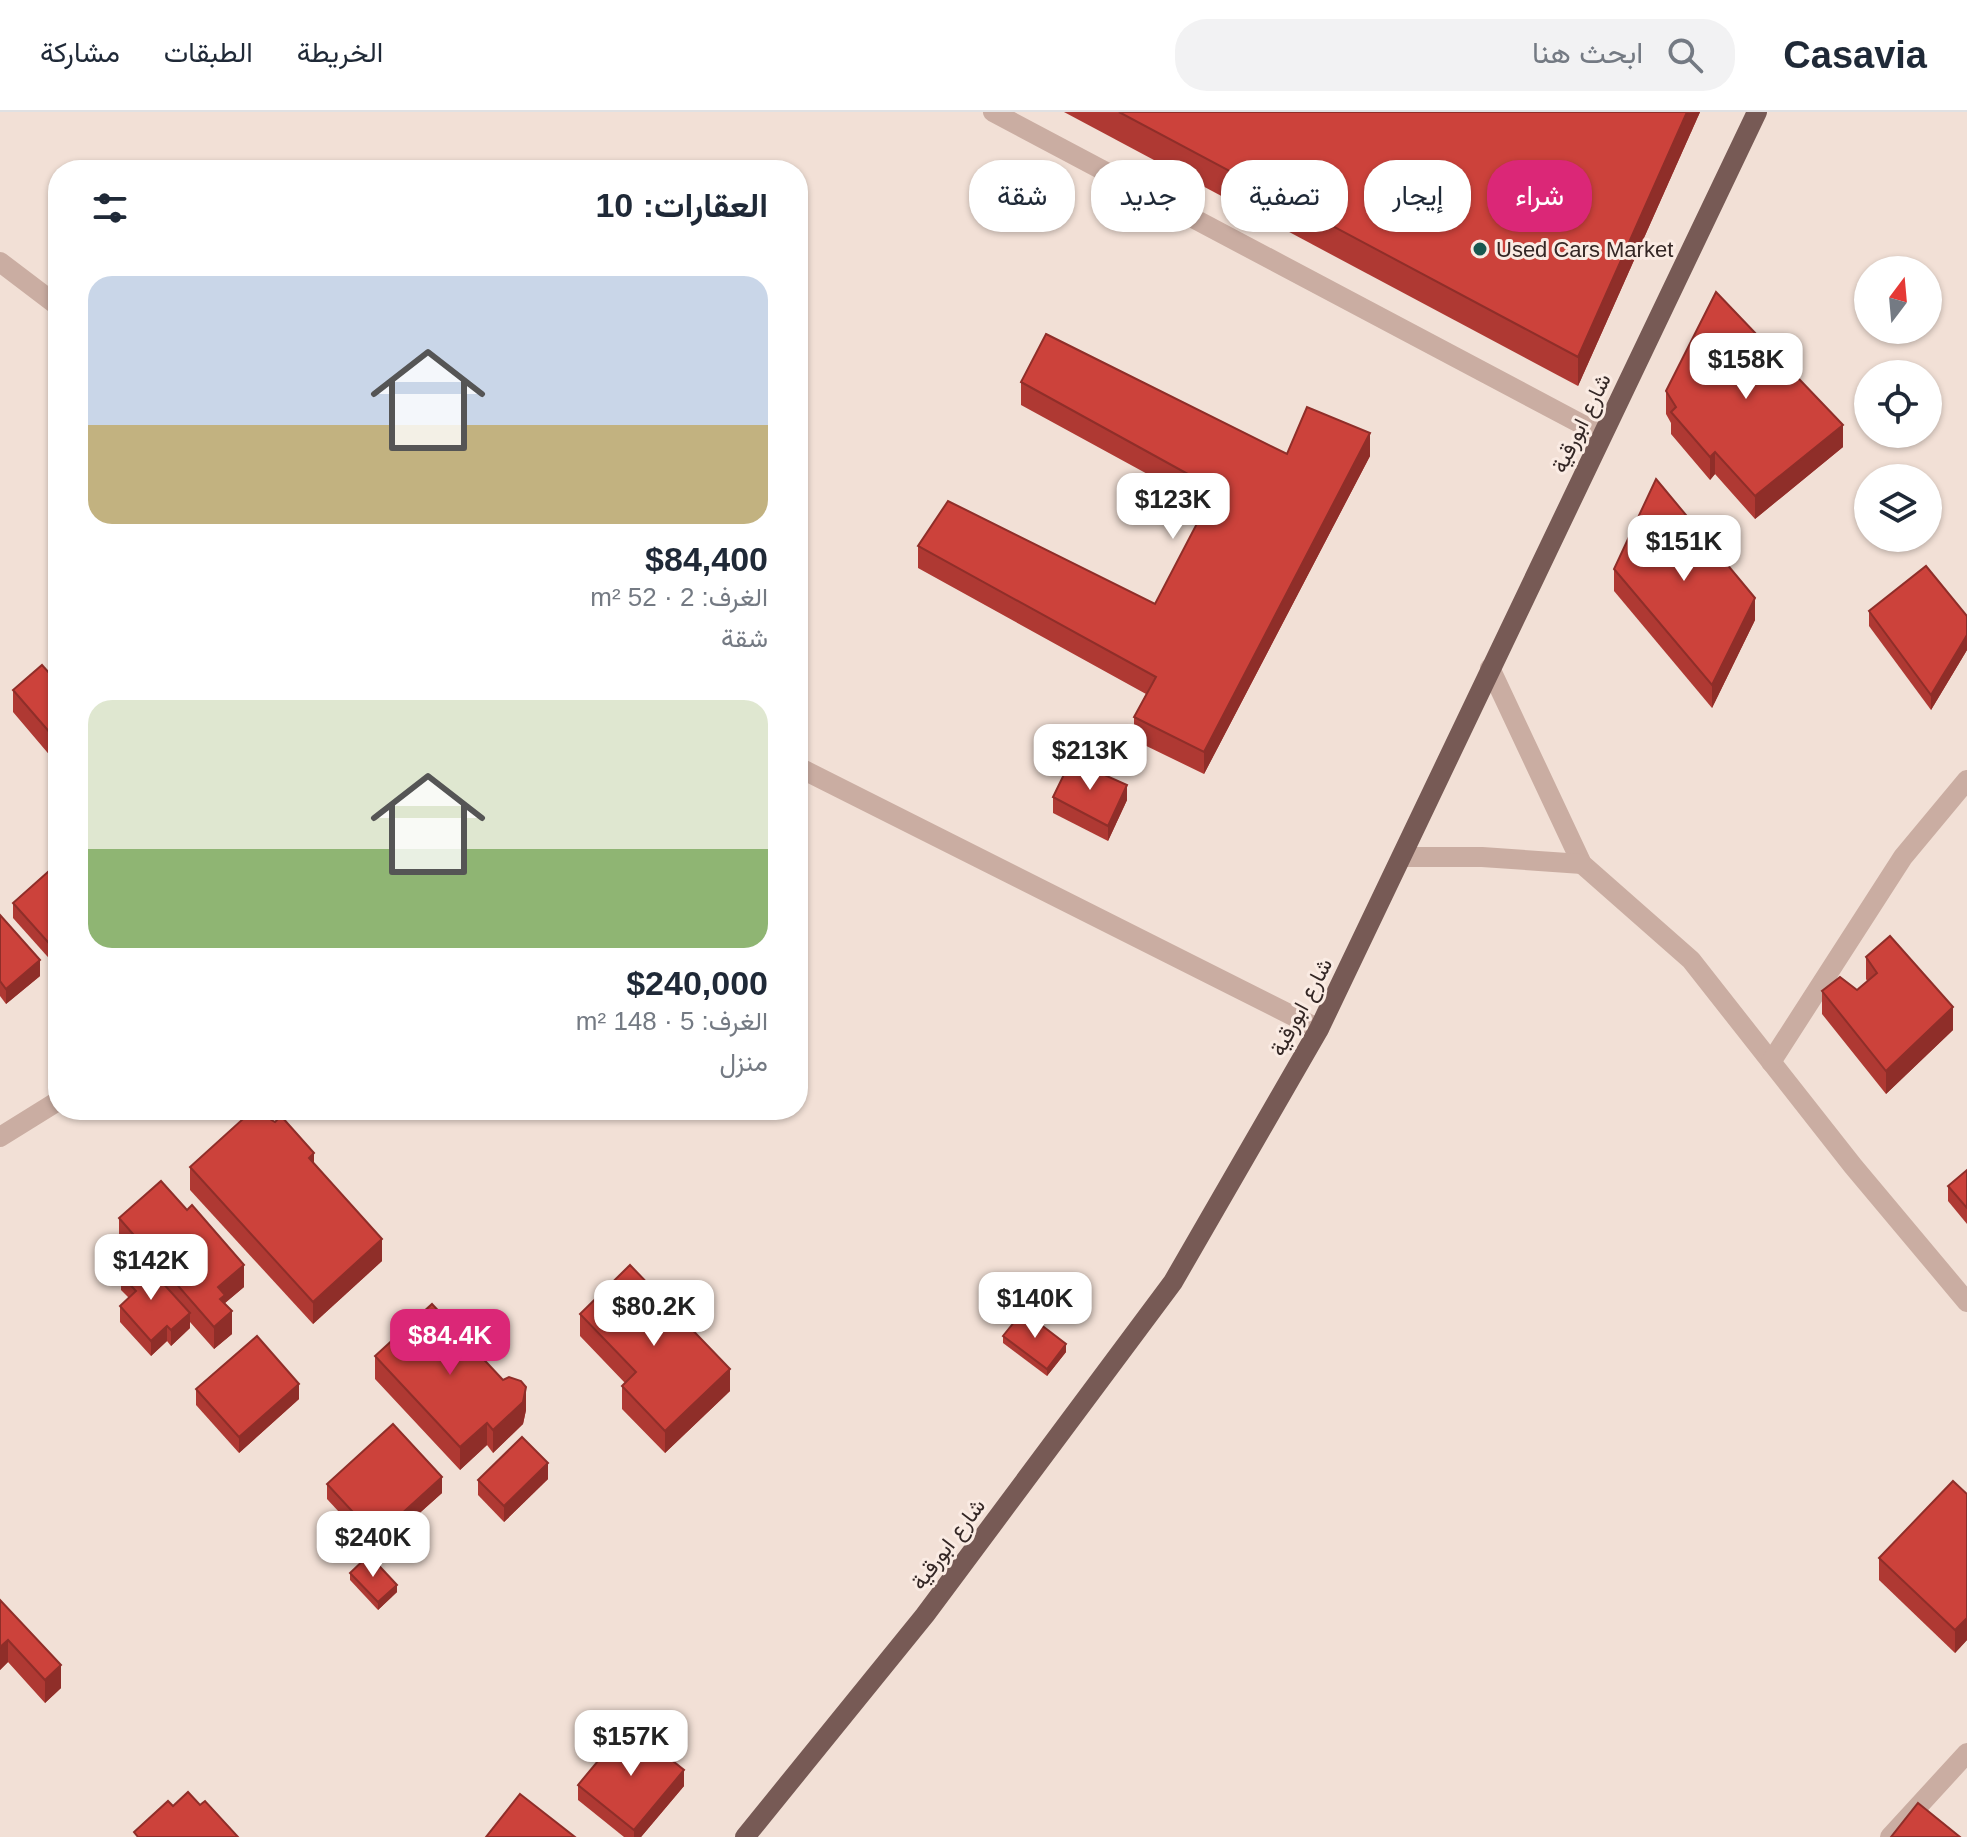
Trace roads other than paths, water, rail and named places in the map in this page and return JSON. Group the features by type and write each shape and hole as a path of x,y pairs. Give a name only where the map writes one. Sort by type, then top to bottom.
{"main road":[{"name":"شارع ابورقية","path":"745,1837 925,1615 1173,1282 1319,1029 1757,112"}],"street":[{"path":"993,112 1602,435"},
{"path":"2,266 48,299"},
{"path":"1490,668 1582,864 1691,960 1853,1166 1967,1302"},
{"path":"808,772 1319,1029"},
{"path":"1771,1062 1903,857 1967,780"},
{"path":"1403,857 1482,857 1582,864"},
{"path":"0,1137 48,1107"},
{"path":"1890,1837 1967,1753"}],"place":[{"name":"Used Cars Market","path":"1480,249"}]}
